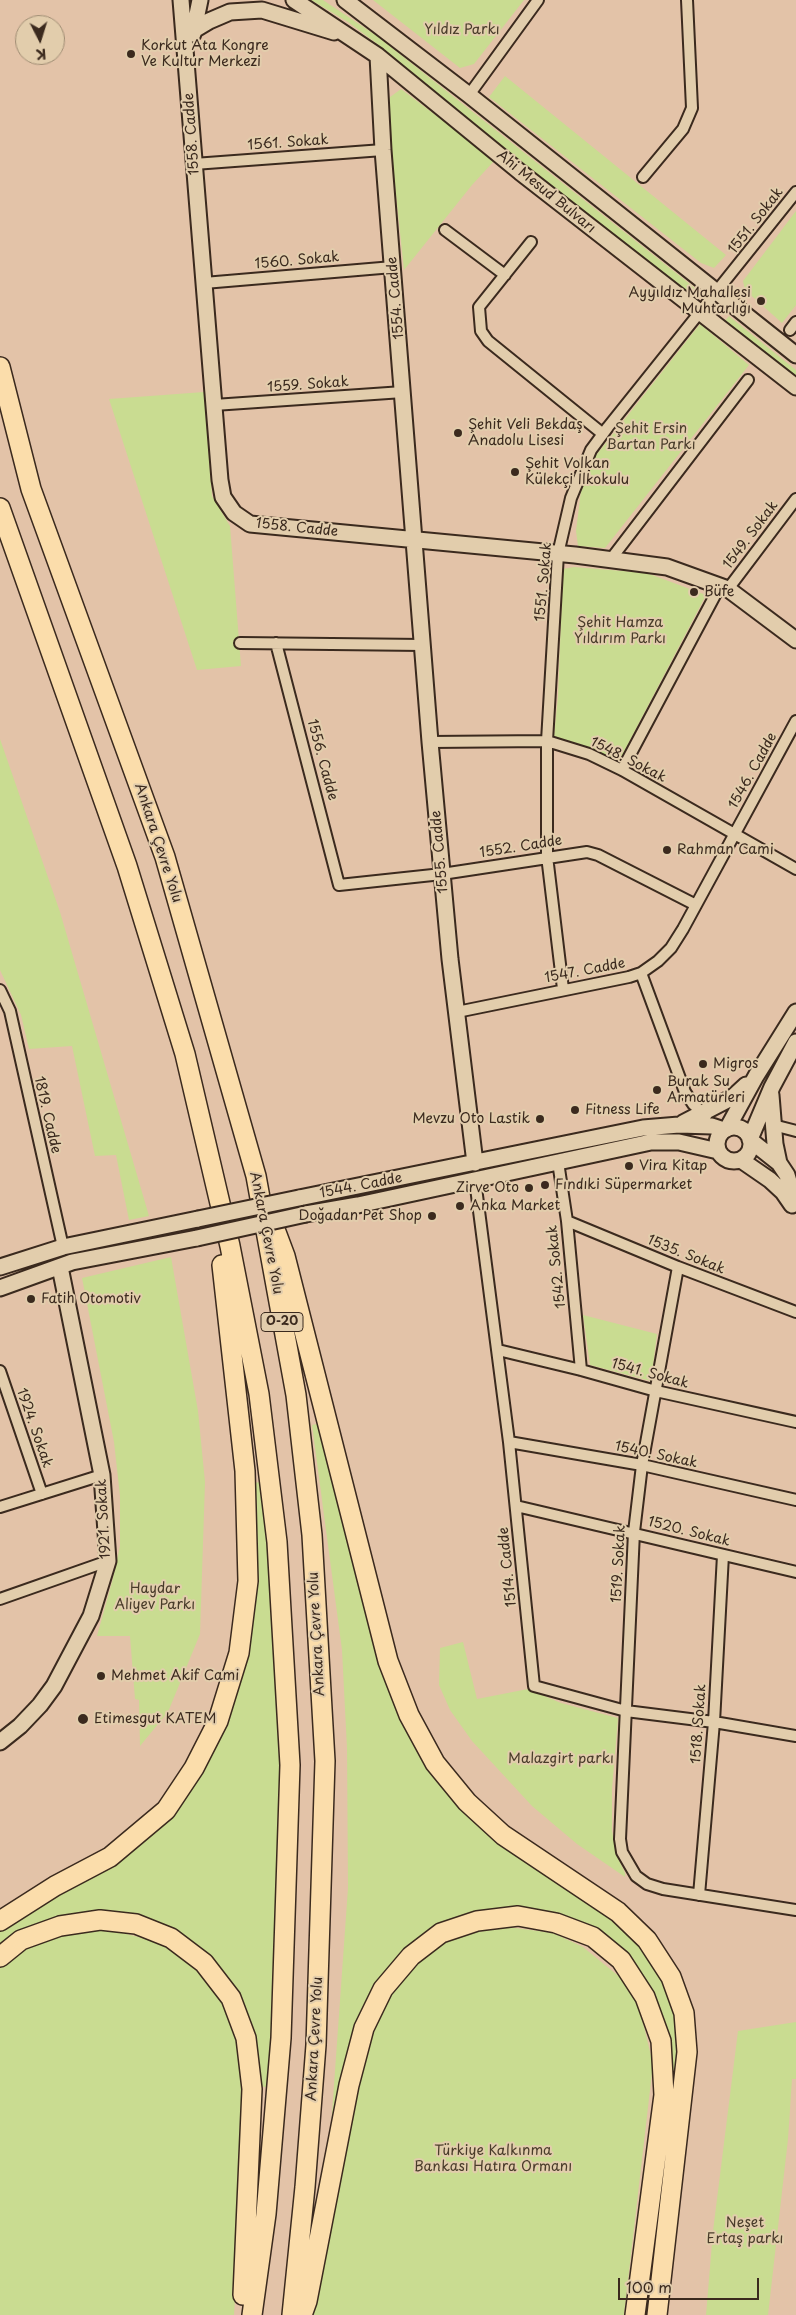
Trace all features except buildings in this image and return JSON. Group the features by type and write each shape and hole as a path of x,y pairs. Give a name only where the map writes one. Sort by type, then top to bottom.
{"highway":[{"name":"Ankara Çevre Yolu","path":"0,352 2,373 31,489 165,857 256,1176 296,1395 312,1536 325,1761 316,2045 305,2187 292,2315"},
{"name":"O-20","path":"0,508 127,866 185,1054 230,1246 259,1394 277,1542 290,1765 281,2038 266,2214 252,2315"},
{"path":"0,1921 55,1886 110,1857 166,1810 194,1768 218,1721 239,1653 248,1581 245,1471 211,1169"},
{"path":"256,1176 285,1256 388,1661 409,1715 435,1763 467,1802 503,1835 618,1912 647,1940 672,1977 684,2013 687,2052 657,2315"},
{"path":"302,2315 307,2301 348,2086 364,2028 383,1990 411,1956 441,1933 478,1921 518,1916 556,1923 593,1937 621,1960 645,1998 661,2040 664,2095 635,2315"},
{"path":"0,1957 21,1940 60,1926 100,1920 136,1924 171,1938 204,1963 231,1998 246,2038 252,2089 243,2315"}],"street":[{"path":"181,0 187,63"},
{"path":"187,63 200,0"},
{"name":"Ahi Mesud Bulvarı","path":"294,0 378,56 542,190 796,387"},
{"name":"Ahi Mesud Bulvarı","path":"345,0 469,95 796,355"},
{"path":"469,95 538,0"},
{"path":"643,177 683,129 692,108 687,0"},
{"path":"194,30 230,12 262,10 352,38"},
{"name":"1554. Cadde","path":"378,56 383,150 404,392 414,540"},
{"name":"1558. Cadde","path":"187,63 223,497 234,512 250,524 611,559 667,567 724,587 796,640"},
{"name":"1561. Sokak","path":"194,164 383,150"},
{"name":"1551. Sokak","path":"563,989 547,856 548,741 558,554 571,498 591,450 796,192"},
{"path":"445,230 505,274"},
{"path":"531,242 479,307 481,331 488,341 603,434"},
{"name":"1560. Sokak","path":"204,283 394,267"},
{"path":"611,559 748,380"},
{"name":"1559. Sokak","path":"214,405 404,392"},
{"name":"1549. Sokak","path":"622,770 724,587 796,499"},
{"name":"1555. Cadde","path":"414,540 442,874 475,1163"},
{"path":"240,643 423,645"},
{"name":"1556. Cadde","path":"276,643 339,885"},
{"name":"1546. Cadde","path":"734,834 796,721"},
{"name":"1548. Sokak","path":"430,742 548,741 589,754 622,770 796,869"},
{"name":"1547. Cadde","path":"457,1012 640,974 658,961 671,948 734,834"},
{"name":"1552. Cadde","path":"339,885 442,874 547,856 587,852 598,855 696,905"},
{"path":"640,974 685,1092 703,1114 725,1129 738,1128 779,1163 787,1175 796,1204"},
{"name":"1819. Cadde","path":"0,990 63,1247"},
{"path":"796,1012 716,1142 718,1151 725,1160 741,1160 783,1192 796,1211"},
{"path":"741,1160 750,1149 750,1139 772,1087 796,1042"},
{"path":"679,1125 733,1098 756,1076"},
{"path":"772,1087 773,1125 779,1163"},
{"name":"1544. Cadde","path":"0,1266 63,1247 643,1128 679,1125 712,1126 725,1129"},
{"path":"773,1125 796,1131"},
{"name":"1544. Cadde","path":"0,1288 72,1262 665,1141 679,1142 718,1151"},
{"name":"1542. Sokak","path":"558,1162 567,1221 581,1370"},
{"name":"1514. Cadde","path":"475,1180 509,1442 534,1686 626,1711 714,1722 796,1736"},
{"name":"1535. Sokak","path":"567,1221 678,1267 796,1312"},
{"name":"1921. Sokak","path":"0,1742 20,1726 40,1705 54,1686 91,1616 108,1561 102,1475 60,1266"},
{"name":"1519. Sokak","path":"678,1267 642,1465 634,1532 620,1839 622,1852 628,1865 636,1876 647,1884 663,1889 698,1895"},
{"name":"1541. Sokak","path":"498,1350 656,1391 796,1422"},
{"name":"1924. Sokak","path":"0,1371 42,1494"},
{"name":"1540. Sokak","path":"509,1442 642,1465 796,1500"},
{"path":"0,1507 102,1475"},
{"name":"1520. Sokak","path":"516,1506 634,1532 796,1572"},
{"name":"1518. Sokak","path":"698,1895 714,1722 723,1555"},
{"path":"0,1599 108,1561"},
{"path":"698,1895 796,1910"}],"green space":[{"path":"311,0 323,0 377,36 695,288 690,294 559,192 376,43 348,22"},
{"name":"Yıldız Parkı","path":"373,0 524,0 474,64 460,68"},
{"path":"505,76 726,255 714,268 701,263 489,97"},
{"path":"401,89 495,160 472,185 404,270 386,100"},
{"path":"796,211 796,305 782,323 745,290 743,281"},
{"path":"729,316 796,370 796,379 724,322"},
{"name":"Şehit Ersin Bartan Parkı","path":"700,324 749,365 605,548 578,546 576,531 581,491 594,458"},
{"path":"204,392 212,496 230,526 241,666 197,670 109,399"},
{"name":"Şehit Hamza Yıldırım Parkı","path":"574,567 647,573 706,595 619,761 554,736 558,696 563,569"},
{"path":"0,739 60,912 149,1216 129,1220 116,1155 95,1156 72,1046 29,1049 21,1015 0,970"},
{"name":"Haydar Aliyev Parkı","path":"171,1257 198,1411 205,1482 200,1634 168,1712 140,1746 139,1700 135,1699 130,1636 97,1636 120,1546 120,1496 114,1442 82,1278"},
{"path":"583,1315 657,1334 651,1381 590,1365"},
{"path":"323,1423 366,1593 449,1793 480,1828 517,1857 607,1913 644,1944 669,1987 682,2038 651,2315 637,2315 668,2085 647,1992 564,1921 446,1922 409,1945 380,1980 331,2127 348,1888 347,1748 342,1650 312,1425"},
{"path":"262,1482 266,1514 285,1824 269,2088 260,2086 208,1960 101,1917 0,1954 0,1929 126,1851 228,1710 251,1483"},
{"name":"Malazgirt parkı","path":"463,1642 477,1699 528,1689 561,1703 618,1718 612,1789 612,1831 617,1856 625,1877 577,1844 532,1806 472,1741 450,1710 439,1685 440,1648"},
{"name":"Türkiye Kalkınma Bankası Hatıra Ormanı","path":"508,1927 553,1933 583,1947 621,1978 639,2006 653,2064 624,2315 313,2315 332,2201 374,2023 387,1999 402,1979 421,1958 444,1941 466,1934"},
{"path":"107,1929 162,1943 198,1966 231,2006 248,2073 234,2315 0,2315 0,1968 26,1949 53,1938 78,1931"},
{"name":"Neşet Ertaş parkı","path":"796,2022 796,2079 792,2079 788,2139 768,2315 706,2315 713,2231 738,2031"}],"place":[{"name":"Korkut Ata Kongre Ve Kultur Merkezi","path":"131,54"},
{"name":"Ayyıldız Mahallesi Muhtarlığı","path":"761,301"},
{"name":"Şehit Veli Bekdaş Anadolu Lisesi","path":"458,433"},
{"name":"Şehit Volkan Külekçi İlkokulu","path":"515,472"},
{"name":"Büfe","path":"694,592"},
{"name":"Rahman Cami","path":"667,850"},
{"name":"Migros","path":"703,1064"},
{"name":"Burak Su Armatürleri","path":"657,1090"},
{"name":"Fitness Life","path":"575,1110"},
{"name":"Mevzu Oto Lastik","path":"540,1119"},
{"name":"Vira Kitap","path":"629,1166"},
{"name":"Fındıki Süpermarket","path":"545,1185"},
{"name":"Zirve Oto","path":"529,1188"},
{"name":"Anka Market","path":"460,1206"},
{"name":"Doğadan Pet Shop","path":"432,1216"},
{"name":"Fatih Otomotiv","path":"31,1299"},
{"name":"Mehmet Akif Cami","path":"101,1676"},
{"name":"Etimesgut KATEM","path":"83,1719"}]}
